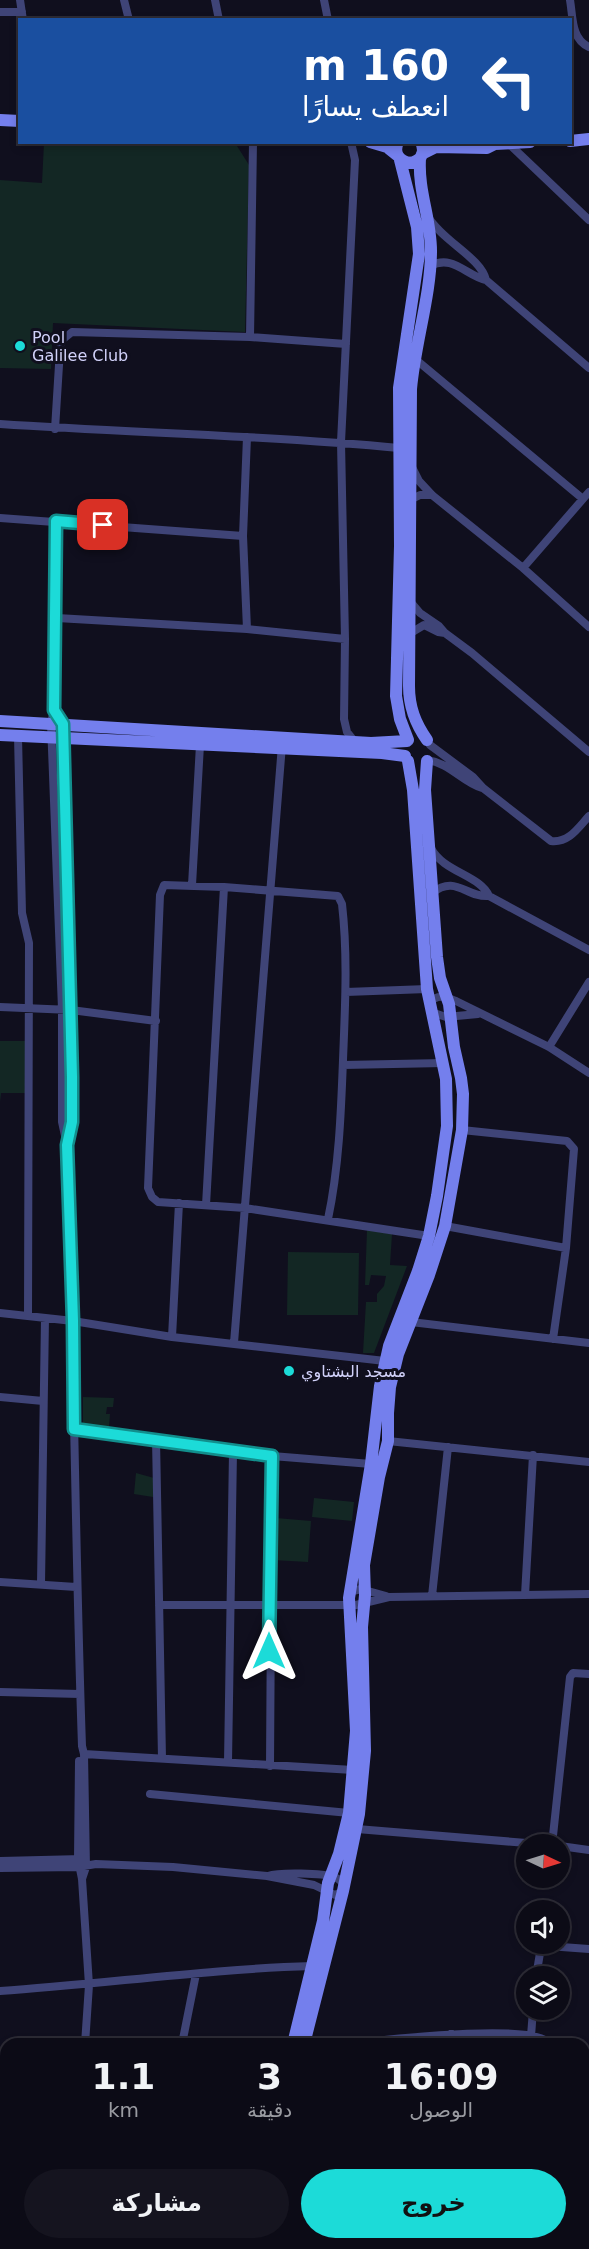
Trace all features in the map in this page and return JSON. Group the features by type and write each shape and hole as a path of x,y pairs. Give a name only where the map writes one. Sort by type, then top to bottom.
{"street":[{"path":"0,12 23,16 20,0"},
{"path":"124,0 128,18"},
{"path":"215,0 219,18"},
{"path":"324,0 328,18"},
{"path":"570,0 576,34 581,42 589,47"},
{"path":"0,120 18,121"},
{"path":"572,141 589,140"},
{"path":"250,337 253,144"},
{"path":"351,144 355,160 341,442 345,639 344,719 347,732 355,747 406,758 417,765 427,760 444,764 473,784 483,788"},
{"path":"377,144 398,152 410,163 421,152 436,147 487,148 493,144"},
{"path":"509,144 589,220"},
{"path":"294,2038 323,1921 327,1891 343,1841 349,1813 355,1711 349,1598 385,1361 429,1236 447,1126 448,1095 444,1064 428,989 413,790 403,751 408,740 400,719 396,696 400,546 400,372 419,254 417,227 398,152"},
{"path":"306,2038 357,1829 365,1751 362,1627 367,1545 379,1476 388,1441 392,1376 445,1226 462,1130 463,1094 451,1016 438,967 425,790 427,760 430,755 428,743 415,720 409,698 410,404 414,358 430,266 430,239 420,186 421,152"},
{"path":"426,212 443,236 480,267 486,280"},
{"path":"430,266 444,261 452,262 472,275 486,280 589,369"},
{"path":"55,429 60,349 66,335 84,332 250,337 346,344"},
{"path":"414,358 586,495 523,568"},
{"path":"0,424 55,429 341,442 399,448"},
{"path":"247,628 243,536 248,437"},
{"path":"410,464 419,481 432,495 523,568 589,627"},
{"path":"410,500 420,495 432,495"},
{"path":"0,518 243,536"},
{"path":"56,521 57,618 54,710 58,737 67,1010 62,1122 67,1145 73,1321 76,1587 83,1750 79,1754 82,1879 89,1985 85,2038"},
{"path":"410,600 420,613 472,653 589,752"},
{"path":"57,618 247,628 345,639"},
{"path":"409,634 424,625 445,633"},
{"path":"330,746 340,731 344,719"},
{"path":"0,721 355,747 418,737 473,777 483,788 551,841 568,838 589,816"},
{"path":"0,735 200,745 282,743"},
{"path":"18,736 22,910 29,944 28,1316"},
{"path":"234,1343 282,743"},
{"path":"192,885 200,745"},
{"path":"429,846 439,860 484,888 489,896"},
{"path":"328,1219 335,1186 343,1065 346,992 342,904 338,896 164,885 161,888 148,1188 155,1201 245,1208 429,1236"},
{"path":"432,893 443,887 455,885 480,896 489,896 589,950"},
{"path":"206,1205 224,887"},
{"path":"549,1047 589,982"},
{"path":"346,992 428,989"},
{"path":"430,1007 437,996 447,997 549,1047 589,1073"},
{"path":"0,1007 67,1010 156,1021"},
{"path":"430,1007 441,1016 481,1015"},
{"path":"343,1065 444,1064"},
{"path":"462,1130 564,1140 573,1145 575,1152 566,1248 553,1339"},
{"path":"172,1337 179,1203"},
{"path":"445,1226 566,1248"},
{"path":"0,1313 73,1321 172,1337 385,1361"},
{"path":"41,1584 45,1318"},
{"path":"411,1322 589,1343"},
{"path":"0,1397 43,1401"},
{"path":"74,1429 156,1439 233,1452 371,1464"},
{"path":"374,1440 383,1432 388,1441"},
{"path":"156,1439 162,1758"},
{"path":"388,1441 589,1462"},
{"path":"432,1596 448,1447"},
{"path":"228,1762 233,1452"},
{"path":"525,1595 533,1455"},
{"path":"270,1766 269,1605 272,1456"},
{"path":"0,1582 76,1587"},
{"path":"159,1605 269,1605 349,1598 365,1590 390,1597"},
{"path":"349,1598 364,1604 390,1597 589,1594"},
{"path":"553,1834 570,1677 573,1673 589,1674"},
{"path":"0,1692 80,1694"},
{"path":"83,1750 270,1766 353,1770"},
{"path":"150,1794 349,1813"},
{"path":"357,1829 516,1842"},
{"path":"570,1847 589,1850"},
{"path":"0,1861 173,1867 267,1876 314,1885 335,1894 344,1889"},
{"path":"0,1868 82,1863"},
{"path":"267,1876 283,1873 331,1876 339,1880 344,1889"},
{"path":"538,1966 541,1947 589,1949"},
{"path":"0,1991 89,1985 237,1969 312,1966"},
{"path":"183,2038 196,1974"},
{"path":"531,2036 532,2020"},
{"path":"408,2038 495,2033 543,2038"},
{"path":"451,2034 451,2038"}],"green space":[{"path":"44,144 237,146 249,165 245,332 53,323 51,369 0,368 0,180 42,183"},
{"path":"0,1041 25,1041 25,1093 1,1093 0,1102"},
{"path":"367,1230 392,1234 390,1265 407,1266 374,1353 363,1353 366,1302 377,1302 377,1294 384,1286 386,1276 371,1275 369,1285 365,1285"},
{"path":"288,1252 359,1253 358,1315 287,1315"},
{"path":"83,1397 114,1398 113,1407 107,1407 106,1414 110,1414 109,1427 83,1426"},
{"path":"136,1473 154,1478 153,1497 134,1494"},
{"path":"314,1498 354,1502 352,1521 312,1517"},
{"path":"276,1518 311,1521 308,1562 273,1560"}],"place":[{"name":"Pool Galilee Club","path":"20,346"},
{"name":"مسجد البشتاوي","path":"289,1371"}],"route":[{"path":"103,525 56,521 57,618 54,710 63,724 71,1010 72,1122 67,1145 74,1429 272,1456 269,1651"}]}
